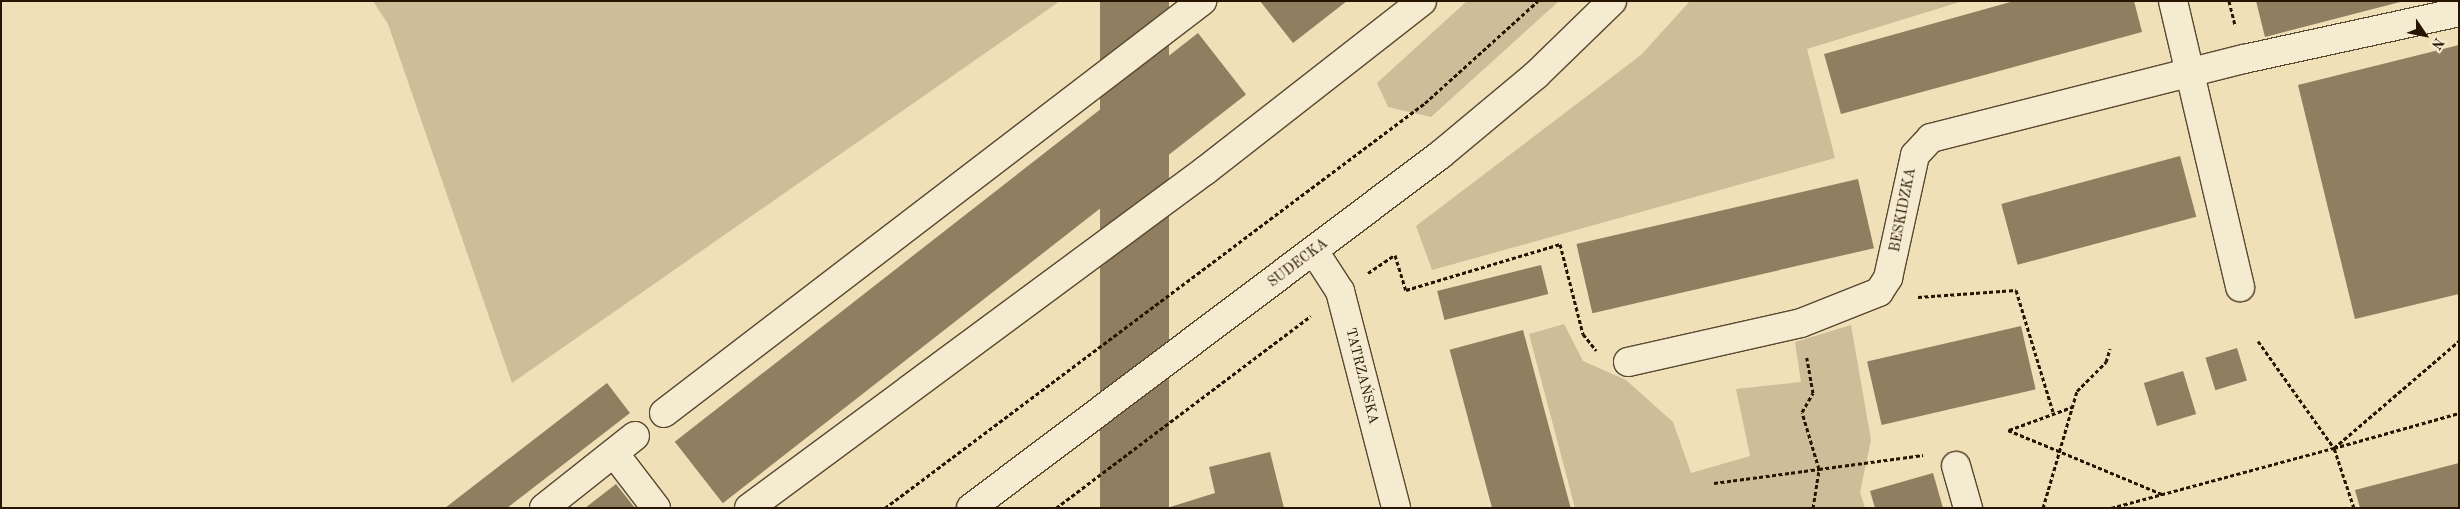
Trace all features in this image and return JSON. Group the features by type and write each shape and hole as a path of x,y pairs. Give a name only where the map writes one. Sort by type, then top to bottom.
{"street":[{"path":"664,414 1202,1"},
{"path":"749,508 1206,170 1422,1"},
{"name":"SUDECKA","path":"971,508 1314,251 1485,118 1612,1"},
{"path":"2173,1 2240,287"},
{"name":"BESKIDZKA","path":"1628,362 1801,322 1864,301 1888,278 1915,155 1931,138 2190,72 2459,12"},
{"name":"TATRZAŃSKA","path":"1314,251 1340,291 1396,508"},
{"path":"544,508 624,445 656,508"},
{"path":"1956,466 1968,508"}],"path":[{"path":"885,508 1425,103 1538,1"},
{"path":"1056,508 1340,291 1395,255 1406,290 1560,244 1583,334 1601,356 1614,365 1628,362"},
{"path":"1864,301 2016,290 2053,412"},
{"path":"1801,322 1813,393 1802,412 1819,468 1813,508"},
{"path":"2258,340 2334,448 2354,508"},
{"path":"2334,448 2459,341"},
{"path":"2043,508 2057,451 2077,391 2106,362 2110,349"},
{"path":"2072,407 2053,412 2008,430 2163,494"},
{"path":"2111,508 2459,413"},
{"path":"1714,483 1937,453 1951,446 1956,466"}],"shaded area":[{"path":"373,1 1060,1 512,383 388,24"},
{"path":"1467,1 1559,1 1431,117 1388,107 1377,83"},
{"path":"1690,1 1963,1 1807,49 1835,158 1432,270 1416,226 1641,55"},
{"path":"1564,324 1583,361 1626,380 1673,422 1691,473 1750,456 1736,389 1801,382 1795,342 1851,325 1871,440 1860,492 1865,508 1575,508 1529,334"}],"building":[{"path":"1100,1 1169,1 1169,508 1100,508"},
{"path":"1260,1 1347,1 1293,43"},
{"path":"2014,1 2134,1 2142,32 1841,114 1824,54"},
{"path":"2256,1 2400,1 2400,2 2265,37"},
{"path":"1198,33 1246,94 723,503 675,442"},
{"path":"2459,45 2459,294 2355,319 2298,85"},
{"path":"2180,156 2196,217 2018,265 2001,204"},
{"path":"1858,179 1874,248 1592,313 1576,244"},
{"path":"1541,265 1548,294 1444,320 1437,291"},
{"path":"2021,326 2036,389 1882,425 1867,362"},
{"path":"1523,330 1571,508 1492,508 1450,350"},
{"path":"2237,348 2247,381 2215,390 2205,358"},
{"path":"2183,371 2196,414 2157,426 2144,383"},
{"path":"607,383 630,413 507,508 445,508"},
{"path":"1270,452 1284,508 1167,508 1215,493 1209,467"},
{"path":"2459,463 2459,508 2360,508 2355,490"},
{"path":"1933,473 1943,508 1875,508 1870,491"},
{"path":"616,484 635,508 585,508"}]}
